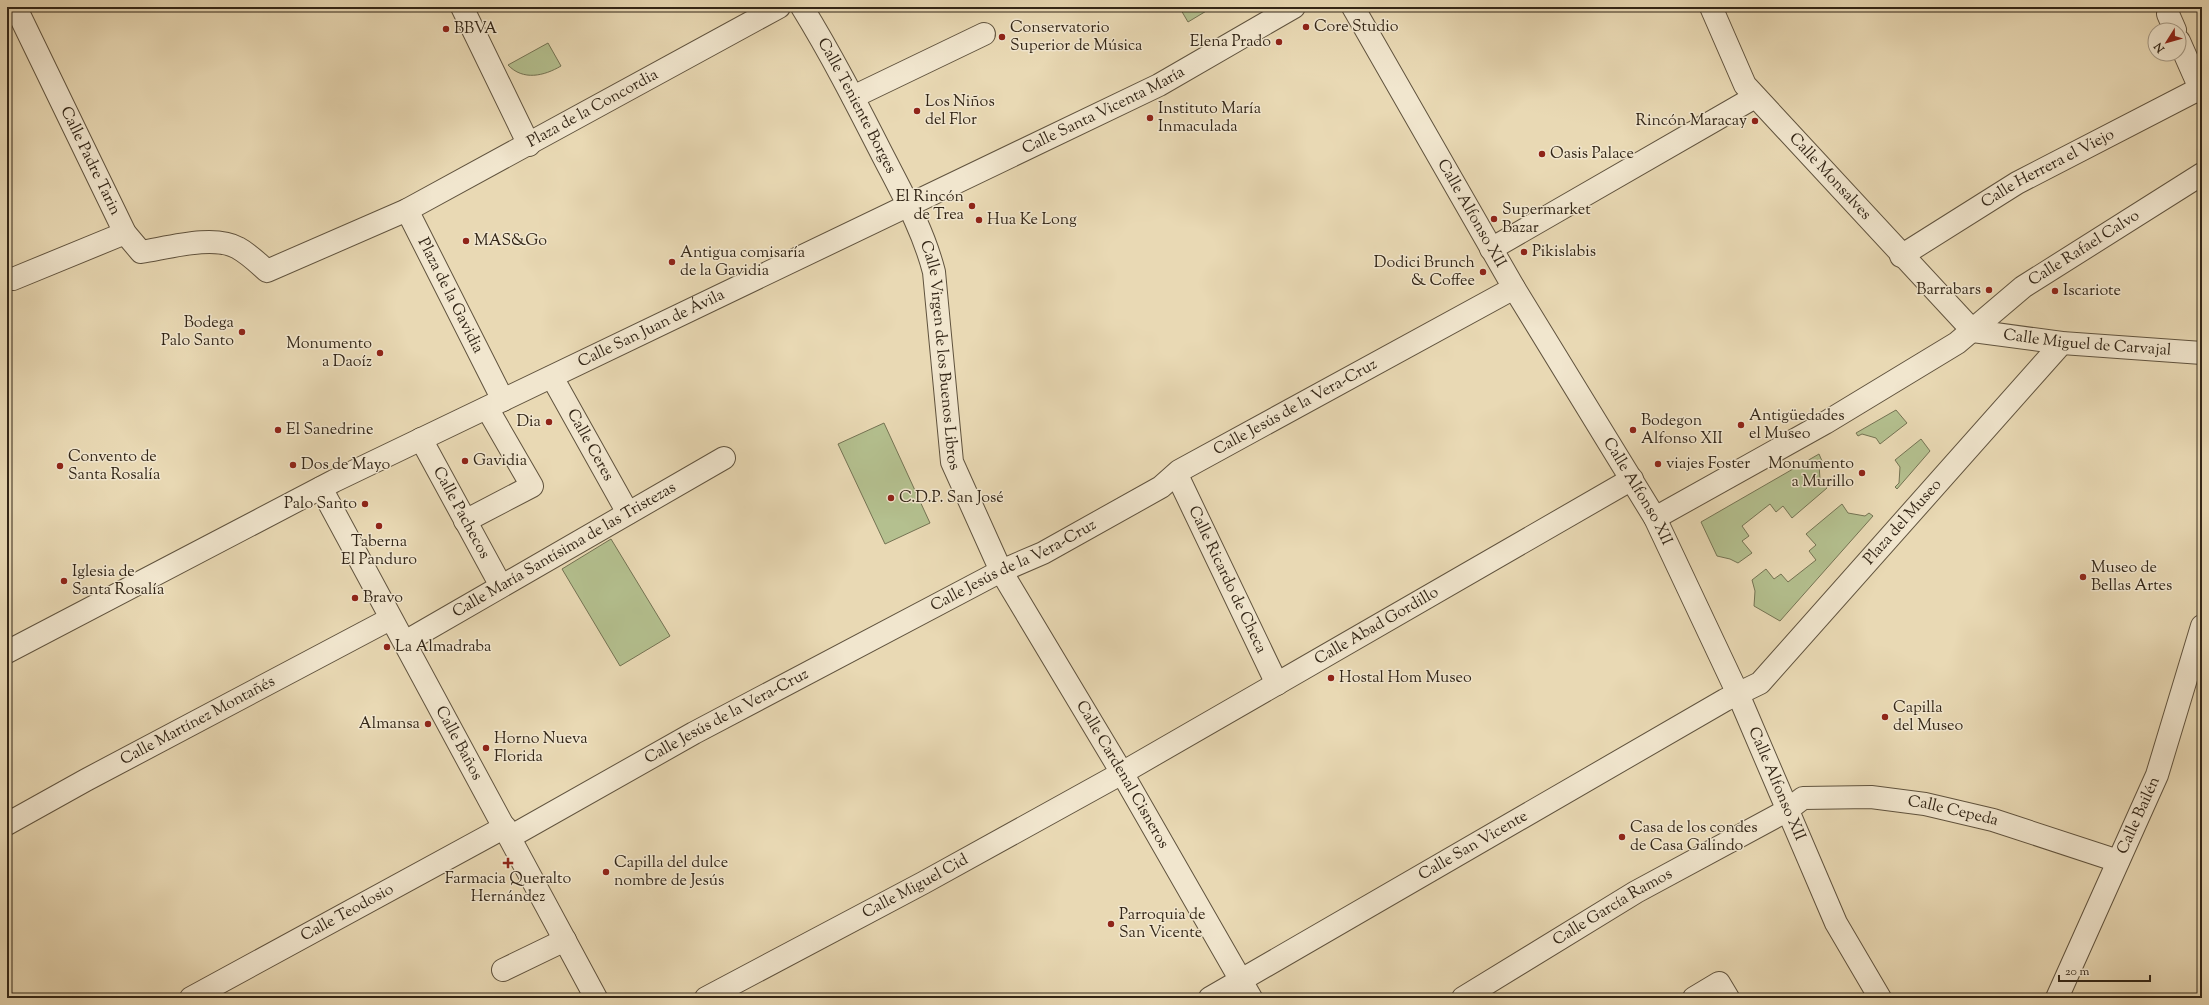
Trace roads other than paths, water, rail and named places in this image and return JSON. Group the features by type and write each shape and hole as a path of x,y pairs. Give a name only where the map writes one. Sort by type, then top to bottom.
{"street":[{"path":"462,7 529,145"},
{"name":"Plaza de la Concordia","path":"407,210 529,145 779,7"},
{"name":"Calle Teniente Borges","path":"802,7 853,97 909,206"},
{"name":"Calle Santa Vicenta María","path":"909,206 1159,86 1294,7"},
{"name":"Calle Alfonso XII","path":"1353,7 1514,288 1655,518 1738,694 1786,811 1836,922 1880,998"},
{"name":"Calle Monsalves","path":"1711,7 1745,85 1973,331"},
{"path":"2169,7 2168,14 2172,22"},
{"name":"Calle Padre Tarin","path":"13,9 125,233 141,252 205,242 220,242 238,247 268,271 407,210"},
{"path":"853,97 984,34"},
{"path":"2187,59 2200,91"},
{"name":"Calle Herrera el Viejo","path":"1902,256 2017,183 2200,91"},
{"path":"1491,249 1755,97"},
{"name":"Calle Rafael Calvo","path":"1973,331 2023,287 2202,174"},
{"name":"Calle San Juan de Ávila","path":"495,404 909,206"},
{"name":"Calle Virgen de los Buenos Libros","path":"909,206 922,234 934,272 952,462 1001,571"},
{"name":"Plaza de la Gavidia","path":"407,210 532,486 465,521"},
{"path":"13,279 125,233"},
{"name":"Calle Jesús de la Vera-Cruz","path":"507,832 1001,571 1043,553 1161,487 1177,475 1179,471 1514,288"},
{"path":"1655,518 1825,423 1957,343 1973,331"},
{"name":"Calle Miguel de Carvajal","path":"1973,331 2062,343 2202,353"},
{"name":"Plaza del Museo","path":"1738,694 1760,683 2062,343"},
{"name":"Calle Ceres","path":"552,377 628,513"},
{"path":"7,652 321,488 495,404"},
{"name":"Calle Pachecos","path":"422,439 501,586"},
{"name":"Calle María Santísima de las Tristezas","path":"405,642 724,458"},
{"name":"Calle Ricardo de Checa","path":"1177,475 1277,684"},
{"name":"Calle Abad Gordillo","path":"1122,773 1632,479"},
{"name":"Calle Baños","path":"321,488 390,619 405,642 596,998"},
{"name":"Calle Cardenal Cisneros","path":"1001,571 1122,773 1247,989"},
{"name":"Calle Martínez Montañés","path":"7,824 390,619"},
{"name":"Calle Bailén","path":"2057,998 2157,775 2202,626"},
{"name":"Calle San Vicente","path":"1210,998 1247,989 1738,694"},
{"name":"Calle Miguel Cid","path":"706,998 923,882 1122,773"},
{"name":"Calle Cepeda","path":"1786,811 1803,798 1871,796 1925,804 1993,820 2118,861"},
{"name":"Calle García Ramos","path":"1463,998 1636,892 1786,811"},
{"name":"Calle Teodosio","path":"191,998 507,832"},
{"path":"503,970 565,940"},
{"path":"1694,998 1719,983 1728,998"}],"place":[{"name":"Core Studio","path":"1306,27"},
{"name":"BBVA","path":"446,29"},
{"name":"Conservatorio Superior de Música","path":"1002,37"},
{"name":"Elena Prado","path":"1279,42"},
{"name":"Los Niños del Flor","path":"917,111"},
{"name":"Instituto María Inmaculada","path":"1150,118"},
{"name":"Rincón Maracay","path":"1755,121"},
{"name":"Oasis Palace","path":"1542,154"},
{"name":"El Rincón de Trea","path":"972,206"},
{"name":"Supermarket Bazar","path":"1494,219"},
{"name":"Hua Ke Long","path":"979,220"},
{"name":"MAS&Go","path":"466,241"},
{"name":"Pikislabis","path":"1524,252"},
{"name":"Antigua comisaría de la Gavidia","path":"672,262"},
{"name":"Dodici Brunch & Coffee","path":"1483,272"},
{"name":"Barrabars","path":"1989,290"},
{"name":"Iscariote","path":"2055,291"},
{"name":"Bodega Palo Santo","path":"242,332"},
{"name":"Monumento a Daoíz","path":"380,353"},
{"name":"Dia","path":"549,422"},
{"name":"Antigüedades el Museo","path":"1741,425"},
{"name":"El Sanedrine","path":"278,430"},
{"name":"Bodegon Alfonso XII","path":"1633,430"},
{"name":"Gavidia","path":"465,461"},
{"name":"viajes Foster","path":"1658,464"},
{"name":"Dos de Mayo","path":"293,465"},
{"name":"Convento de Santa Rosalía","path":"60,466"},
{"name":"Monumento a Murillo","path":"1862,473"},
{"name":"C.D.P. San José","path":"891,498"},
{"name":"Palo Santo","path":"365,504"},
{"name":"Taberna El Panduro","path":"379,526"},
{"name":"Museo de Bellas Artes","path":"2083,577"},
{"name":"Iglesia de Santa Rosalía","path":"64,581"},
{"name":"Bravo","path":"355,598"},
{"name":"La Almadraba","path":"387,647"},
{"name":"Hostal Hom Museo","path":"1331,678"},
{"name":"Capilla del Museo","path":"1885,717"},
{"name":"Almansa","path":"428,724"},
{"name":"Horno Nueva Florida","path":"486,748"},
{"name":"Casa de los condes de Casa Galindo","path":"1622,837"},
{"name":"Farmacia Queralto Hernández","path":"508,863"},
{"name":"Capilla del dulce nombre de Jesús","path":"606,872"},
{"name":"Parroquia de San Vicente","path":"1111,924"}]}
